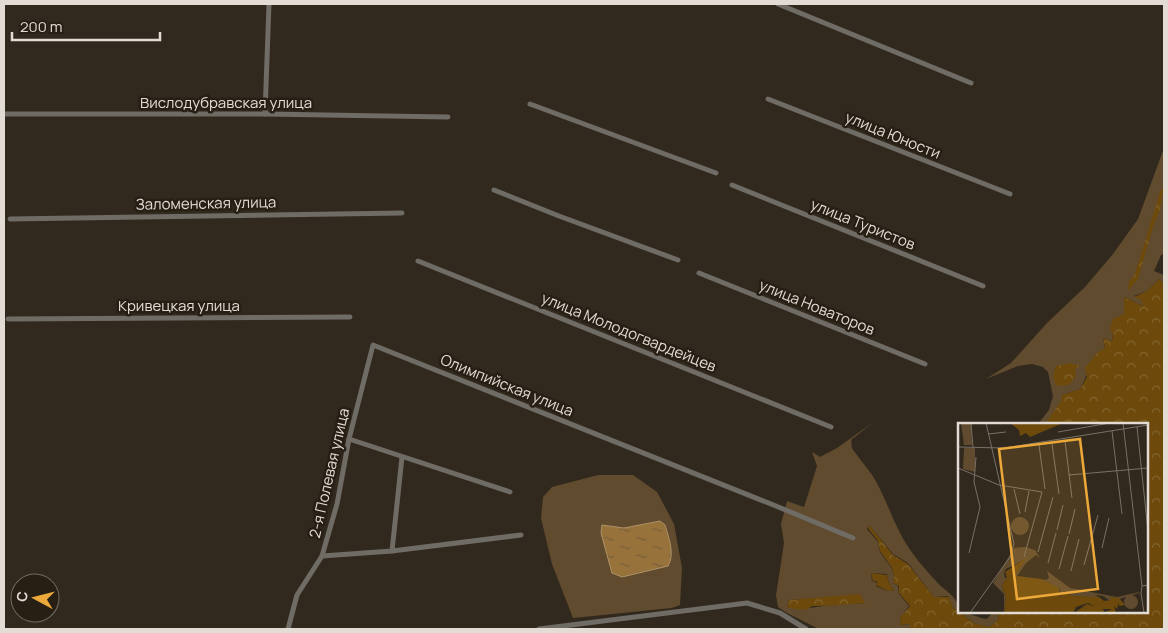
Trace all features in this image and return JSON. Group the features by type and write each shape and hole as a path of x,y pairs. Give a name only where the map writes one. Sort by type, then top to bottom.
{"street":[{"path":"265,114 269,4"},
{"path":"778,4 971,83"},
{"name":"улица Юности","path":"768,99 1010,194"},
{"path":"530,104 716,173"},
{"name":"Вислодубравская улица","path":"4,114 448,116"},
{"name":"улица Туристов","path":"732,185 983,286"},
{"path":"494,190 678,260"},
{"name":"Заломенская улица","path":"10,219 402,213"},
{"name":"улица Молодогвардейцев","path":"418,261 831,427"},
{"name":"улица Новаторов","path":"699,273 925,364"},
{"name":"Кривецкая улица","path":"8,319 350,317"},
{"name":"2-я Полевая улица","path":"288,629 297,595 322,556 337,504 349,439 373,345"},
{"name":"Олимпийская улица","path":"373,345 854,538"},
{"path":"349,439 510,492"},
{"path":"392,552 402,456"},
{"path":"322,556 392,552 521,535"},
{"path":"539,629 747,603 780,613 806,629"}],"shaded area":[{"path":"1164,148 1164,254 1161,255 1154,271 1164,275 1164,284 1159,279 1147,291 1134,296 1142,300 1143,306 1124,297 1124,314 1113,334 1112,341 1103,338 1105,348 1093,361 1080,389 1062,395 1062,401 1046,423 1039,423 1049,410 1053,396 1048,372 1043,367 1032,364 1018,366 986,379 1011,363 1047,323 1085,287 1113,254 1138,219"},
{"path":"875,421 851,440 853,450 874,478 906,544 930,574 954,598 957,602 958,612 953,608 948,596 934,597 908,563 893,554 869,525 867,529 878,542 880,552 892,569 893,583 898,586 899,594 909,606 901,616 900,625 911,624 910,629 819,629 778,607 776,595 784,543 781,524 787,501 804,507 817,466 812,452 820,457 837,448","holes":["871,573 887,574 889,583 894,590 887,591 876,586 876,582 872,581","829,597 864,603 807,608 787,607 789,600"]},
{"path":"598,475 633,475 657,492 674,524 682,568 680,605 672,608 573,618 552,564 541,518 543,497 552,487"},
{"path":"960,613 987,619 992,613 999,613 998,620 989,627 974,623"}],"green space":[{"path":"1164,186 1160,209 1138,279 1128,291 1129,281 1134,276 1160,192"},
{"path":"1159,279 1164,284 1164,629 910,629 910,624 900,625 901,616 910,606 899,593 899,586 893,583 894,575 892,568 880,551 878,541 868,528 869,525 893,555 908,564 934,597 949,597 953,608 974,623 989,627 998,620 999,613 1148,613 1148,423 1046,423 1061,401 1062,395 1080,389 1087,377 1085,368 1097,353 1105,348 1103,338 1112,341 1113,334 1110,329 1113,319 1124,314 1124,297 1143,306 1141,300 1134,297 1147,291"},
{"path":"1070,363 1080,366 1075,369 1076,376 1069,385 1056,386 1053,376 1056,366"},
{"path":"871,573 887,575 889,583 894,590 888,591 876,585 877,581 873,581"},
{"path":"860,594 865,603 814,606 807,609 787,607 789,600"}],"water":[{"path":"660,521 665,525 671,546 668,566 622,577 612,573 601,533 602,525 624,528"}]}
